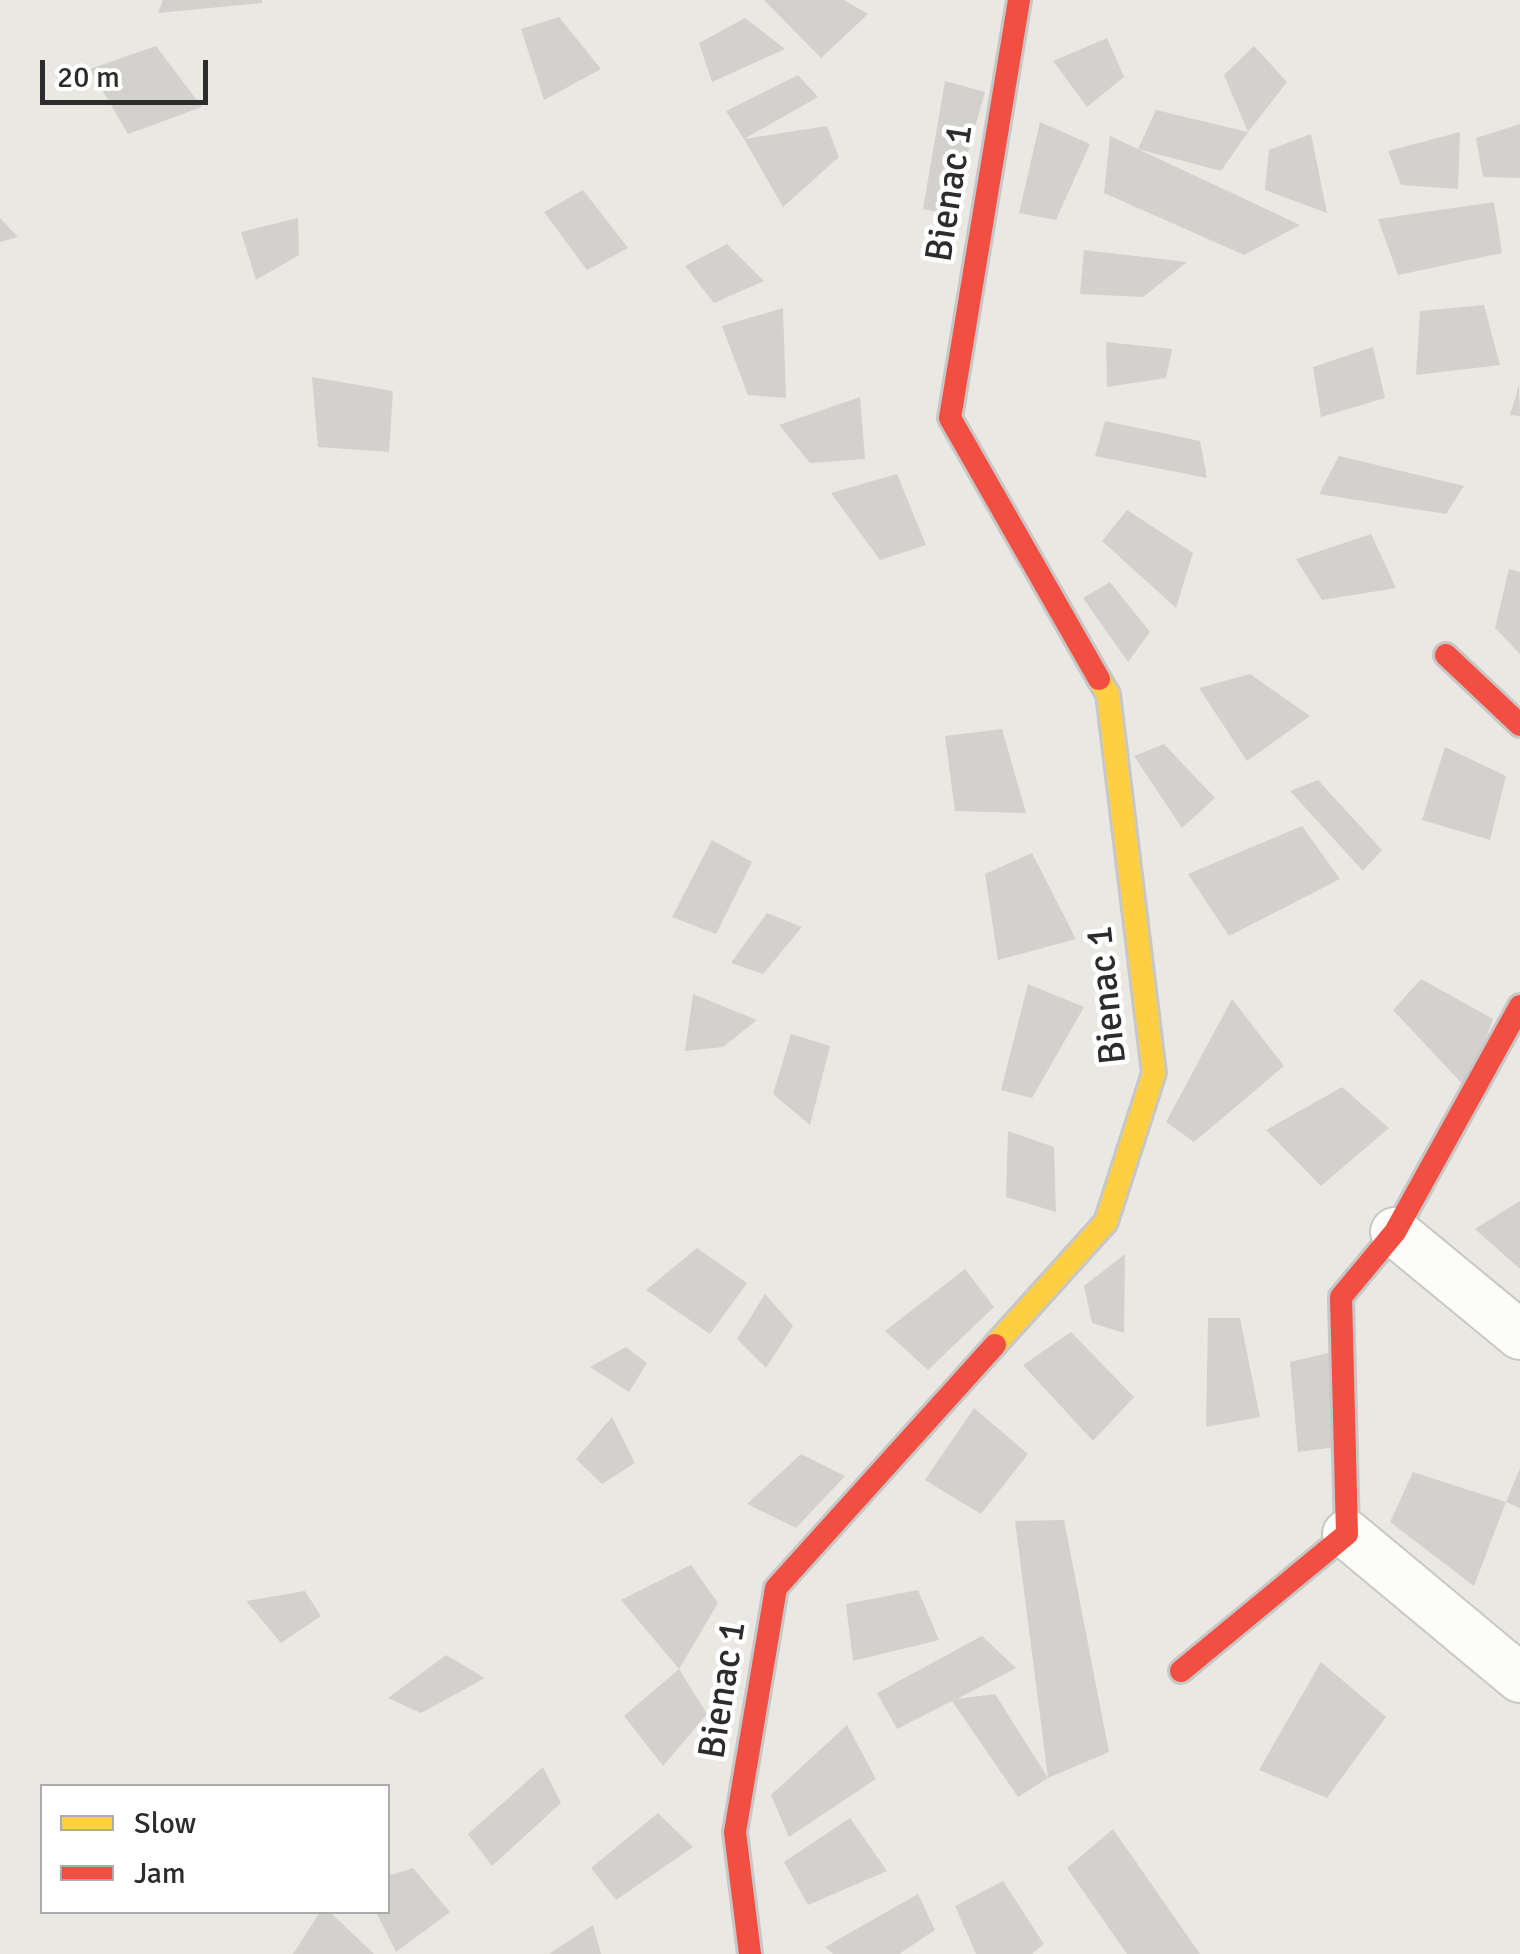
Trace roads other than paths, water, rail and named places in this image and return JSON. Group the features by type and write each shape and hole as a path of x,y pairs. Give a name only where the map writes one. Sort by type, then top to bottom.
{"street":[{"name":"Bienac 1","path":"750,1954 735,1832 776,1588 1106,1222 1154,1074 1108,694 950,418 1018,0"},
{"path":"1446,655 1520,725"},
{"path":"1520,1006 1395,1232 1341,1298 1347,1534 1520,1678"},
{"path":"1395,1232 1520,1336"},
{"path":"1182,1671 1347,1534"}]}
